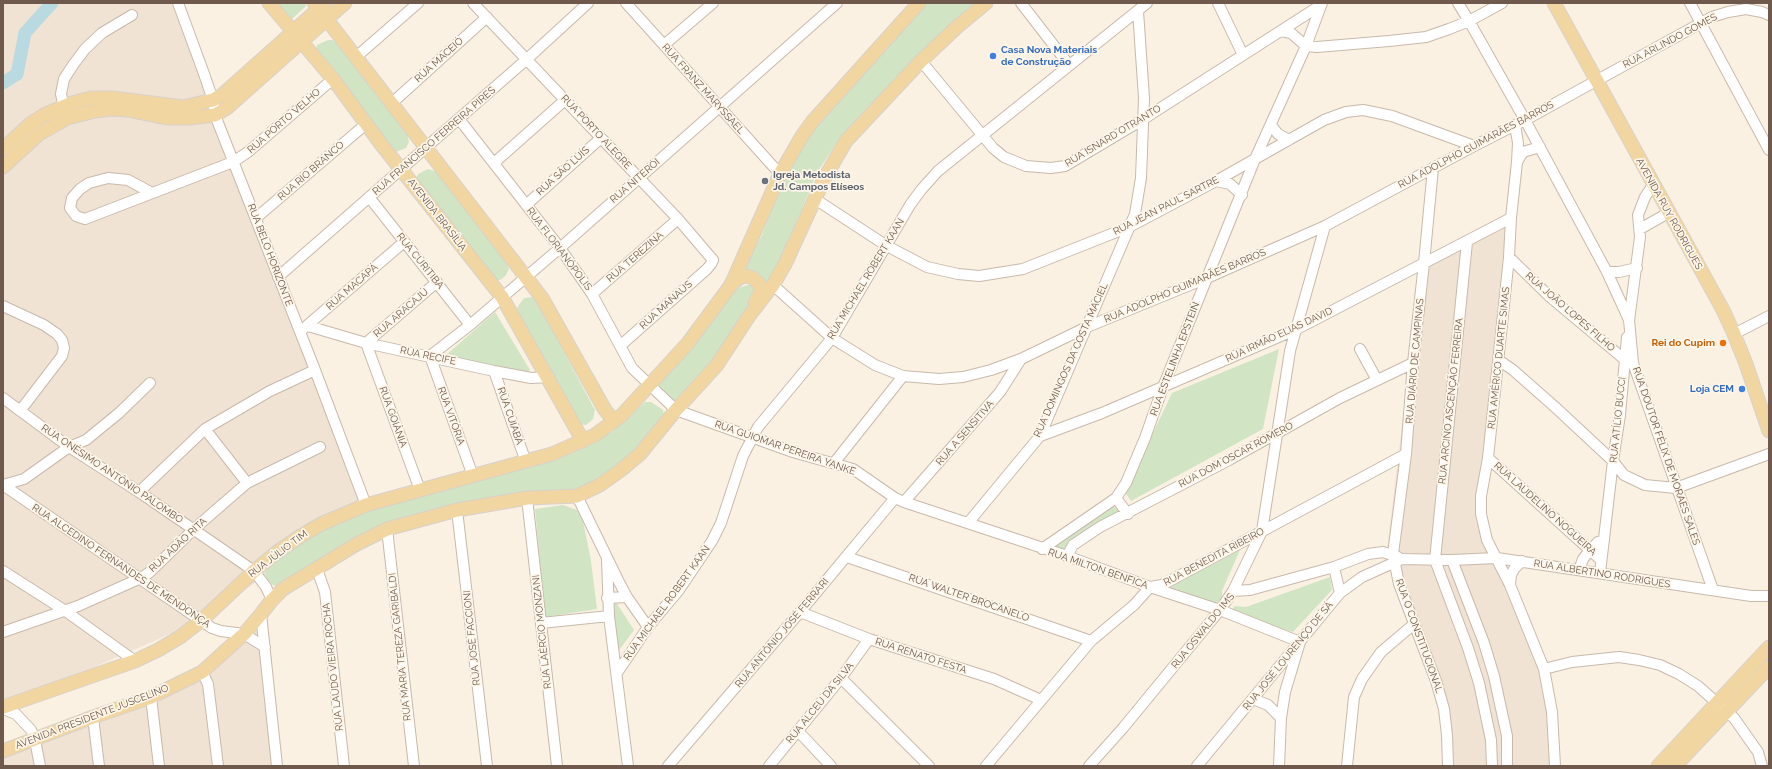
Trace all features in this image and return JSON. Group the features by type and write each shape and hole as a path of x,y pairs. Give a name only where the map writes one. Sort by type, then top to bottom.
{"main road":[{"name":"AVENIDA BRASÍLIA","path":"269,3 333,79 366,124 502,297 549,378 583,441"},
{"path":"3,149 30,124 44,115 112,109 144,112 167,118 189,118 215,115 227,108 297,37 321,8 345,3"},
{"path":"649,386 688,343 731,285 780,174 798,142 812,122 919,3"},
{"name":"AVENIDA PRESIDENTE JUSCELINO","path":"3,751 151,697 202,672 244,634 283,589 355,545 387,529 457,510 527,498 577,496 600,485 640,454 676,410 717,365 749,316 774,285 834,160 846,141 921,61 957,27 986,3"},
{"name":"AVENIDA RUY RODRIGUES","path":"1554,3 1597,79 1668,213 1723,310 1734,334 1769,431"},
{"path":"321,8 356,57 427,147 542,298 605,410 614,421"},
{"path":"3,167 31,140 65,113 91,98 131,99 183,107 213,100 222,95 297,37"},
{"path":"731,285 741,277 747,276 753,278 760,285 760,291 749,316"},
{"name":"RUA JÚLIO TIM","path":"3,708 135,661 158,650 180,637 202,620 254,571 299,536 321,524 366,505 526,462 552,454 583,441 595,435 622,415 649,386"},
{"path":"1675,766 1769,647"},
{"path":"1658,766 1722,707 1769,667"}],"street":[{"name":"RUA BELO HORIZONTE","path":"178,3 213,100 215,115 278,277 304,328 315,370 366,505"},
{"path":"356,57 418,3"},
{"name":"RUA PORTO ALEGRE","path":"473,3 678,219 711,256 713,260 711,264"},
{"name":"RUA FRANCISCO FERREIRA PIRES","path":"278,277 527,59 588,3"},
{"name":"RUA FRANZ MARYSSAEL","path":"626,3 780,174"},
{"path":"664,45 713,3"},
{"name":"RUA NITERÓI","path":"430,356 470,325 560,248 838,3"},
{"path":"1021,3 1069,65"},
{"name":"RUA MICHAEL ROBERT KAAN","path":"617,674 648,627 679,590 712,541 721,523 743,456 768,413 832,338 910,205 921,190 938,171 1147,3"},
{"path":"1218,3 1243,55"},
{"name":"RUA DOUTOR FÉLIX DE MORAES SALES","path":"1458,3 1540,147 1607,272 1629,320 1629,361 1713,590"},
{"path":"1281,31 1291,33 1306,46 1317,47 1426,37 1469,21 1502,3"},
{"path":"1690,3 1769,150"},
{"name":"RUA ISNARD OTRANTO","path":"921,61 982,136 999,152 1014,162 1026,166 1051,168 1065,166 1142,120 1321,4"},
{"name":"RUA ESTELINHA EPSTEIN","path":"1042,549 1116,498 1126,483 1145,438 1163,386 1242,195 1255,159 1306,46 1321,4"},
{"name":"RUA ARLINDO GOMES","path":"1597,79 1712,17 1728,12 1746,9 1769,15"},
{"name":"RUA DOMINGOS DA COSTA MACIEL","path":"968,523 1040,436 1137,205 1141,178 1144,98 1138,11"},
{"path":"65,113 61,94 64,79 73,65 85,49 102,33 132,15"},
{"name":"RUA MACEIÓ","path":"392,103 487,17"},
{"name":"RUA PORTO VELHO","path":"152,193 128,180 108,178 89,183 80,189 72,198 70,208 76,216 81,219 85,219 233,162 248,152 333,79"},
{"name":"RUA ADOLPHO GUIMARÃES BARROS","path":"774,285 832,338 875,365 902,376 939,378 963,377 1021,360 1087,327 1207,278 1325,226 1525,120 1597,79"},
{"path":"494,163 565,100"},
{"name":"RUA JEAN PAUL SARTRE","path":"815,199 887,246 927,266 958,274 979,276 1023,269 1129,227 1216,182 1333,116 1346,112 1363,110 1392,116 1474,146"},
{"name":"RUA FLORIANÓPOLIS","path":"459,119 560,248 592,294 632,368 649,386"},
{"name":"RUA RIO BRANCO","path":"256,218 366,124"},
{"path":"1271,125 1278,134 1289,140"},
{"name":"RUA AMÉRICO DUARTE SIMAS","path":"1515,125 1518,143 1511,218 1510,257 1500,361 1488,458 1481,496 1481,514 1487,540 1510,585 1544,669 1552,712 1555,766"},
{"name":"RUA SÃO LUÍS","path":"526,205 601,138"},
{"path":"1517,162 1523,152 1540,147"},
{"name":"RUA DIÁRIO DE CAMPINAS","path":"1396,558 1413,362 1433,168"},
{"path":"1216,182 1230,184 1242,195"},
{"path":"1629,320 1637,268 1640,229 1638,216 1645,197 1653,185"},
{"name":"RUA CURITIBA","path":"369,197 470,325"},
{"path":"1640,229 1668,213"},
{"name":"RUA IRMÃO ELIAS DAVID","path":"1040,436 1102,413 1295,330 1511,218"},
{"name":"RUA TEREZINA","path":"592,294 678,219"},
{"path":"1233,591 1262,531 1279,432 1290,351 1325,226"},
{"name":"RUA MACAPÁ","path":"304,328 404,242"},
{"name":"RUA ARCINO ASCENÇÃO FERREIRA","path":"1435,560 1467,242"},
{"name":"RUA JOÃO LOPES FILHO","path":"1510,257 1550,297 1629,361"},
{"name":"RUA MANAUS","path":"620,346 711,264"},
{"path":"1607,272 1618,272 1637,268"},
{"name":"RUA ARACAJÚ","path":"366,343 437,282"},
{"path":"3,306 44,325 57,334 62,340 64,348 62,356 20,411"},
{"path":"1734,334 1769,316"},
{"name":"RUA RECIFE","path":"304,328 494,371 531,378 549,378"},
{"name":"RUA GOIÂNIA","path":"366,343 420,490"},
{"path":"1360,349 1377,380"},
{"name":"RUA VITÓRIA","path":"430,356 473,476"},
{"name":"RUA A SENSITIVA","path":"899,500 1000,392 1021,360"},
{"path":"1500,361 1513,370 1555,406 1613,461 1624,474 1640,483 1650,486 1676,488 1769,454"},
{"name":"RUA ATÍLIO BUCCI","path":"1600,573 1613,461 1629,361"},
{"name":"RUA DOM OSCAR ROMERO","path":"1067,556 1073,545 1100,527 1128,514 1340,398 1413,362"},
{"path":"139,492 205,429 270,391 315,370"},
{"name":"RUA CUIABÁ","path":"494,371 526,462"},
{"path":"834,463 902,376"},
{"path":"3,485 24,479 69,447 86,440 119,413 150,383"},
{"name":"RUA GUIOMAR PEREIRA YANKE","path":"649,386 676,410 793,452 853,469 899,500"},
{"name":"RUA ONÉSIMO ANTÔNIO PALOMBO","path":"3,398 69,447 139,492 254,571 266,587 272,600"},
{"path":"687,398 686,405 688,413 692,416"},
{"path":"205,429 247,483"},
{"name":"RUA ADÃO RITA","path":"3,632 64,610 142,578 194,529 247,483 320,447"},
{"name":"RUA BENEDITA RIBEIRO","path":"986,766 1091,641 1134,605 1150,587 1162,585 1406,454"},
{"name":"RUA LAUDELINO NOGUEIRA","path":"1488,458 1601,560"},
{"name":"RUA ALCEDINO FERNANDES DE MENDONÇA","path":"3,485 142,578 216,630 244,634 265,647"},
{"path":"577,496 627,597 648,627"},
{"name":"RUA LAÉRCIO MONZANI","path":"527,498 557,766"},
{"path":"1116,498 1128,514"},
{"name":"RUA MILTON BENFICA","path":"899,500 1042,549 1067,556 1150,587 1220,610 1300,642"},
{"name":"RUA ANTÔNIO JOSÉ FERRARI","path":"668,766 847,557 899,500"},
{"name":"RUA JOSÉ FACCIONI","path":"457,510 486,766"},
{"name":"RUA MARIA TEREZA GARIBALDI","path":"387,529 414,766"},
{"path":"1579,570 1583,559 1590,550 1598,542 1604,540"},
{"name":"RUA OSWALDO IMS","path":"1089,766 1123,728 1220,610 1233,591 1250,590 1334,567 1368,554 1383,552 1396,558 1452,560"},
{"name":"RUA WALTER BROCANELO","path":"847,557 1091,641"},
{"path":"607,558 607,598 628,766"},
{"name":"RUA JOSÉ LOURENÇO DE SÁ","path":"1197,766 1340,593 1356,581 1396,558"},
{"name":"RUA O CONSTITUCIONAL","path":"1396,558 1399,584 1436,681 1444,709 1448,766"},
{"name":"RUA ALBERTINO RODRIGUES","path":"1452,560 1497,558 1751,596 1769,596"},
{"path":"1435,560 1468,648 1479,683 1491,740 1492,766"},
{"path":"1452,560 1484,643 1494,676 1507,736 1507,766"},
{"path":"1510,585 1511,575 1514,569 1522,561"},
{"path":"1334,567 1340,593"},
{"name":"RUA LAUDO VIEIRA ROCHA","path":"317,569 324,592 344,766"},
{"path":"3,570 64,610 135,661"},
{"name":"RUA ALBERTINO RODRIGUES","path":"1751,596 1769,604"},
{"path":"607,598 627,597"},
{"name":"RUA RENATO FESTA","path":"800,612 869,639 994,679 1041,700"},
{"path":"261,614 277,766"},
{"path":"541,623 609,616"},
{"path":"1347,766 1353,702 1362,679 1381,652 1414,624"},
{"name":"RUA ALCEU DA SILVA","path":"769,766 841,678 869,639"},
{"path":"1279,766 1281,718 1284,692 1300,642"},
{"path":"1544,669 1572,662 1598,658 1619,657 1660,665 1679,674 1698,686 1734,718 1758,752 1762,766"},
{"path":"202,672 208,684 218,766"},
{"path":"841,678 928,766"},
{"path":"151,697 159,766"},
{"path":"1253,699 1268,705 1281,718"},
{"path":"3,708 16,714 24,721 35,740 40,766"},
{"path":"93,717 99,766"},
{"path":"798,731 831,766"}],"shaded area":[{"path":"3,3 178,3 366,505 202,620 3,707"},
{"path":"1511,222 1485,516 1489,538 1546,670 1555,766 1450,766 1447,709 1386,558 1421,267"},
{"path":"261,614 279,766 3,766 3,751 202,672"}],"green space":[{"path":"270,3 305,3 306,6 291,20"},
{"path":"926,3 975,3 914,58 841,136 817,173 773,278 766,287 742,273 762,235 782,180 812,128"},
{"path":"328,40 336,42 407,133 409,142 406,148 396,152 391,150 316,51 317,45"},
{"path":"428,169 437,172 507,264 509,269 502,279 496,281 416,180 418,174"},
{"path":"751,284 758,292 717,354 675,404 658,392 659,385 732,292 738,288"},
{"path":"534,297 595,410 593,419 586,425 578,424 516,309 524,298"},
{"path":"495,312 530,370 521,376 445,356"},
{"path":"1279,349 1263,429 1131,501 1125,492 1172,393"},
{"path":"645,402 651,402 663,410 664,416 638,452 576,494 440,510 280,588 271,584 265,577 267,568 300,541 360,513 552,461 582,448 612,432"},
{"path":"1111,504 1123,514 1057,552 1050,545"},
{"path":"563,505 577,510 583,521 591,561 597,609 545,617 535,509"},
{"path":"1240,550 1222,591 1222,597 1217,603 1167,589"},
{"path":"1330,577 1332,590 1293,632 1230,612 1235,606 1246,607"},
{"path":"614,599 634,630 617,653"}],"waterway":[{"path":"3,83 17,74 25,33 52,3"}],"place":[{"name":"Casa Nova Materiais de Construção","path":"993,56"},
{"name":"Igreja Metodista Jd. Campos Elíseos","path":"765,181"},
{"name":"Rei do Cupim","path":"1723,343"},
{"name":"Loja CEM","path":"1742,389"}]}
